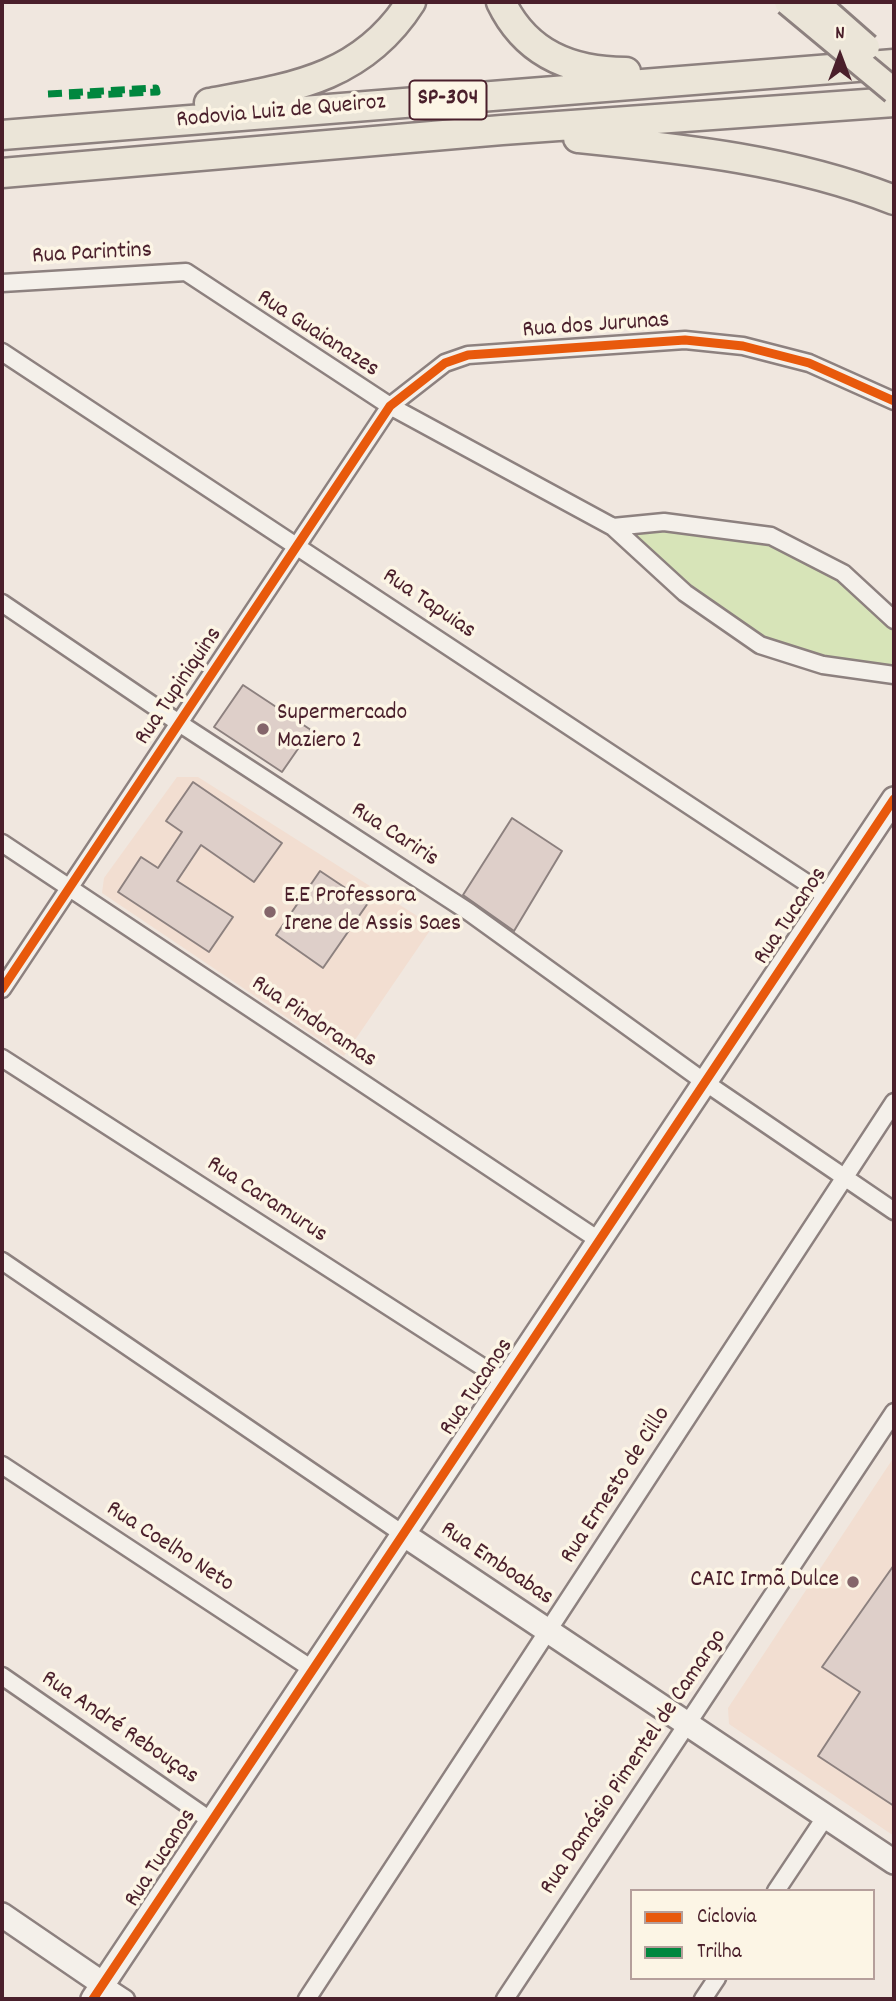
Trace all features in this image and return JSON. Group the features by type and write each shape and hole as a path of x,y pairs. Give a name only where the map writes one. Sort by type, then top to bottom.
{"highway":[{"path":"55,131 296,87 340,70 376,44 411,2"},
{"path":"501,2 522,36 549,56 569,66 602,72 825,70"},
{"name":"Rodovia Luiz de Queiroz","path":"2,135 894,64"},
{"name":"Rodovia Luiz de Queiroz","path":"2,173 502,130 894,103"},
{"path":"502,130 661,147 791,167 854,184 894,200"}],"main road":[{"path":"787,2 894,91"},
{"path":"817,3 894,70"}],"street":[{"name":"Rua Parintins","path":"2,283 186,272"},
{"name":"Rua Guaianazes","path":"186,272 390,406 612,527 685,593 760,645 823,665 894,675"},
{"name":"Rua dos Jurunas","path":"390,406 445,363 468,355 685,341 743,346 809,363 894,401"},
{"name":"Rua Tapuias","path":"2,352 828,897"},
{"name":"Rua Tupiniquins","path":"2,989 390,406"},
{"path":"612,527 664,522 771,536 844,573 894,620"},
{"name":"Rua Cariris","path":"2,603 179,723 469,912 706,1083 894,1211"},
{"name":"Rua Tucanos","path":"98,1992 210,1820 506,1382 894,799"},
{"name":"Rua Pindoramas","path":"2,843 600,1241"},
{"name":"Rua Caramurus","path":"2,1058 506,1382"},
{"name":"Rua Ernesto de Cillo","path":"307,1999 894,1102"},
{"name":"Rua Emboabas","path":"2,1261 687,1726 894,1862"},
{"name":"Rua Damásio Pimentel de Camargo","path":"505,1999 894,1412"},
{"name":"Rua Coelho Neto","path":"2,1465 312,1669"},
{"name":"Rua André Rebouças","path":"2,1676 210,1820"},
{"path":"777,1889 826,1816"},
{"path":"2,1915 98,1992 126,1999"},
{"path":"703,1999 716,1980"}],"shaded area":[{"name":"E.E Professora Irene de Assis Saes","path":"177,777 198,777 433,926 344,1056 102,893 104,878"},
{"name":"CAIC Irmã Dulce","path":"894,1457 894,1836 729,1724 728,1708"}],"green space":[{"path":"664,522 771,536 843,573 894,620 894,675 760,645 613,527"}],"building":[{"name":"Supermercado Maziero 2","path":"243,685 311,730 282,772 214,727"},
{"path":"193,782 282,843 254,882 201,845 177,881 233,917 209,952 118,892 141,857 158,868 182,832 166,821"},
{"path":"512,818 562,851 514,931 463,895"},
{"path":"320,871 368,903 323,968 276,935"},
{"path":"894,1565 894,1806 818,1756 860,1692 822,1667"}],"marked path":[{"path":"48,94 156,88 157,92 69,96"}],"cycle path":[{"path":"2,989 390,406 445,363 468,355 685,340 743,346 809,363 894,401"},
{"path":"93,1999 894,799"}],"place":[{"name":"Supermercado Maziero 2","path":"263,729"},
{"name":"E.E Professora Irene de Assis Saes","path":"270,912"},
{"name":"CAIC Irmã Dulce","path":"853,1582"}]}
